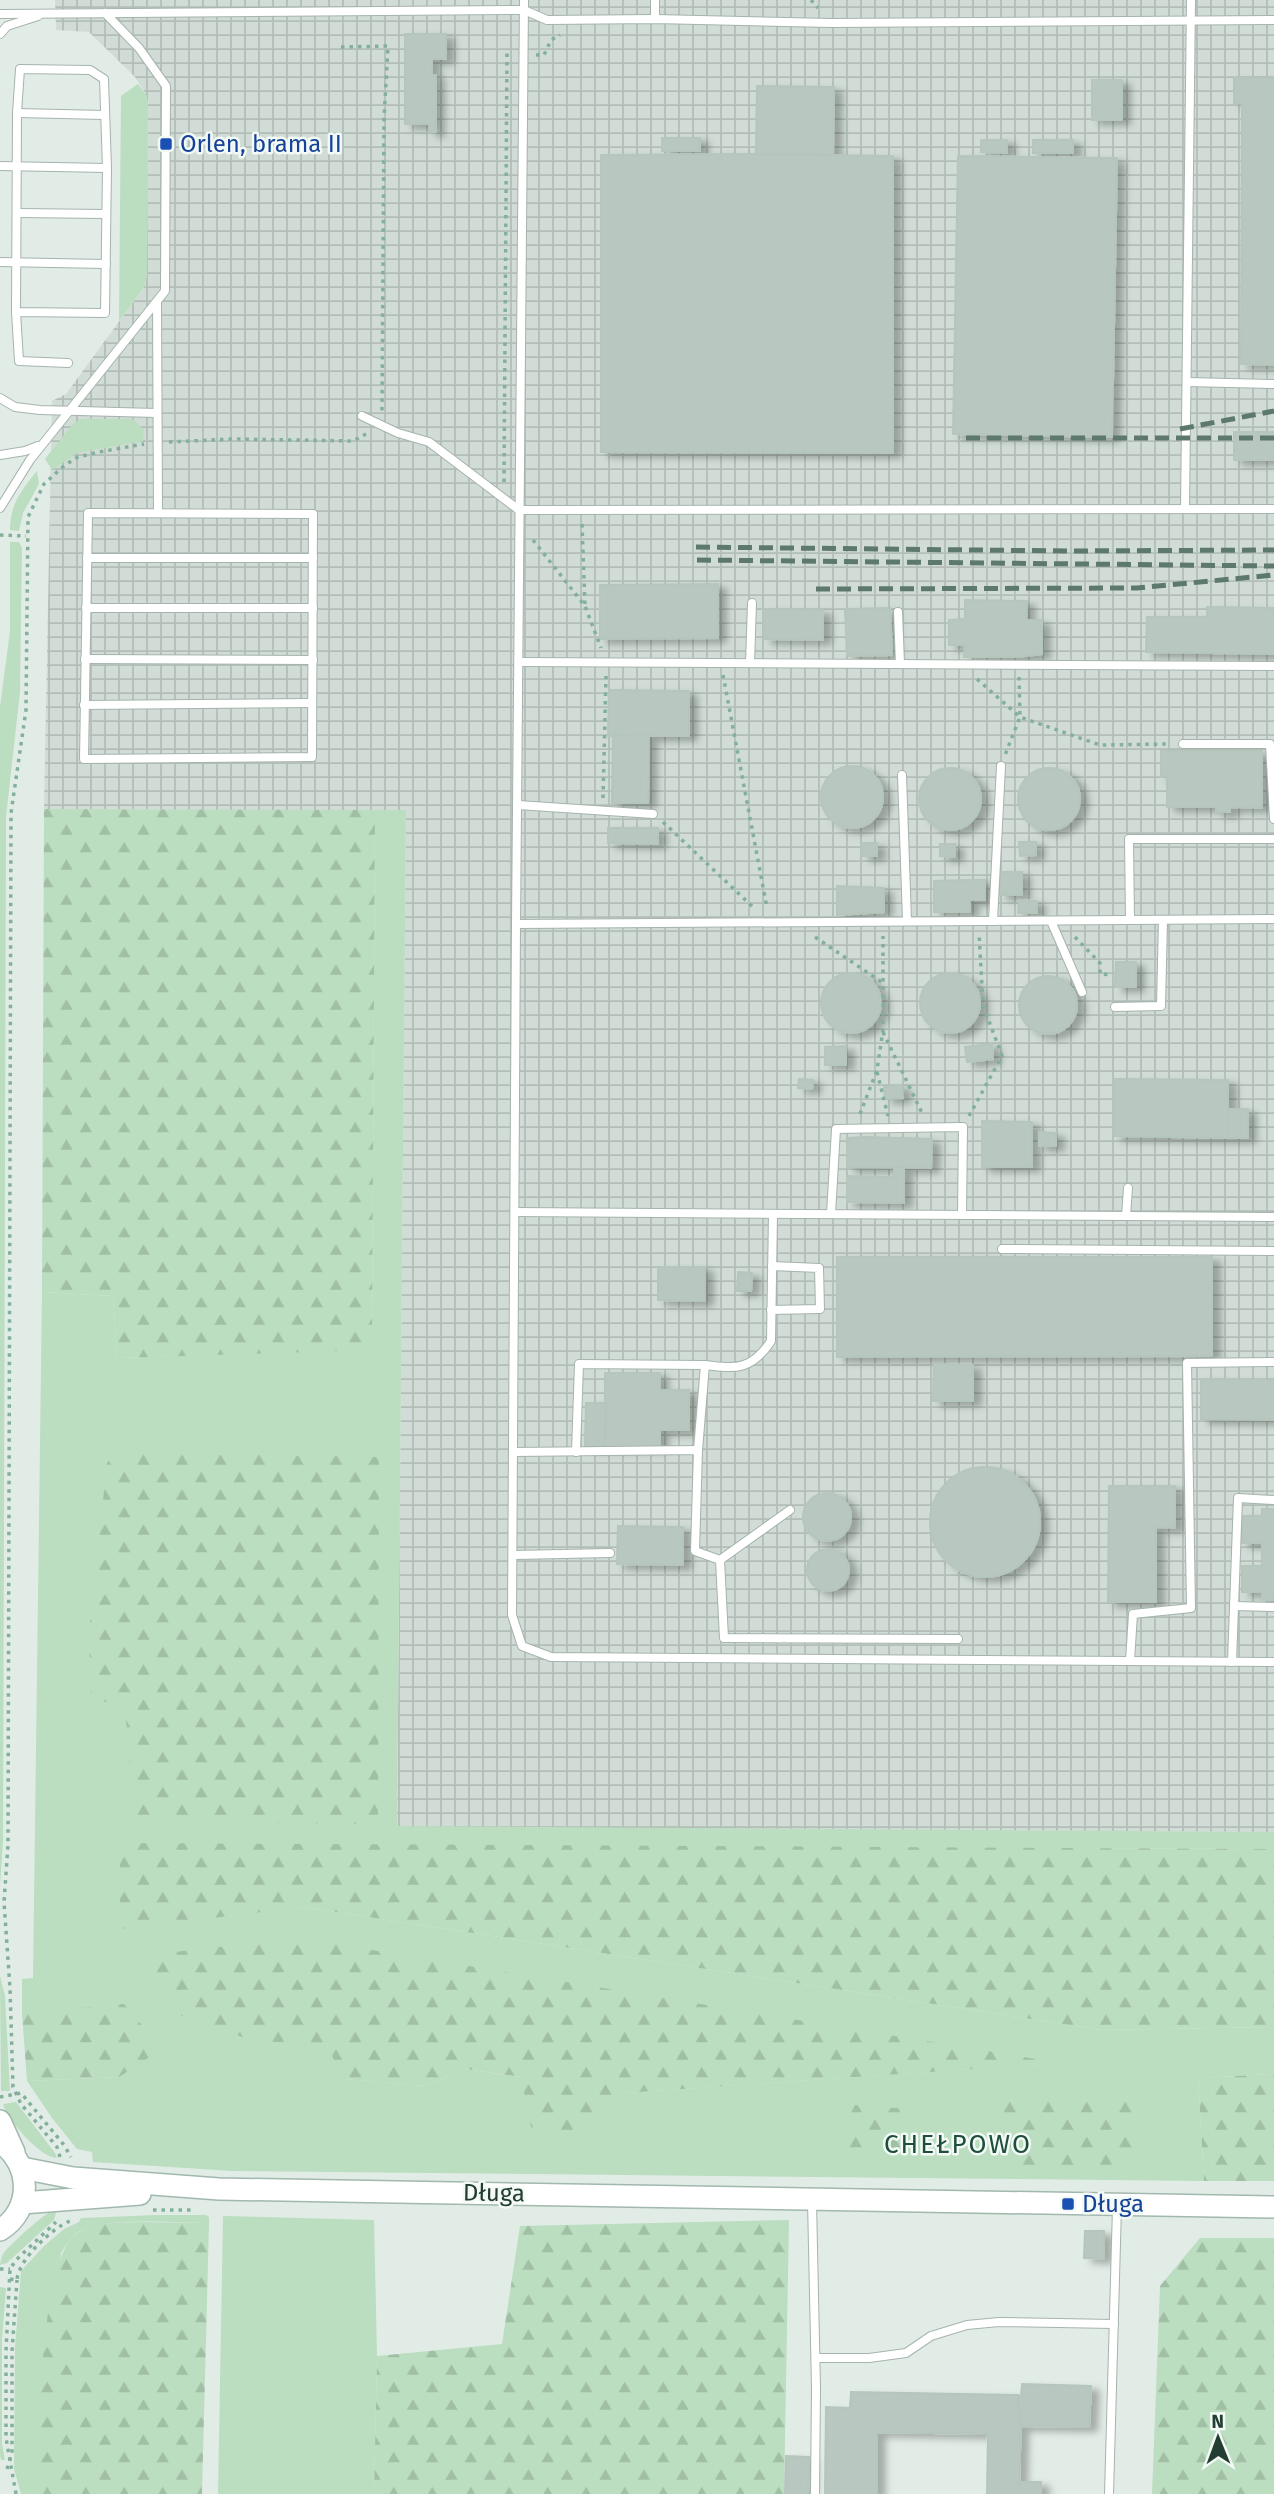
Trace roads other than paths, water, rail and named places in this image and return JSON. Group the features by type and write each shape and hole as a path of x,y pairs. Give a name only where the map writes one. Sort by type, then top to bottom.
{"main road":[{"path":"0,2121 19,2163 25,2189 16,2216 0,2230"},
{"path":"0,2143 19,2163"},
{"name":"Długa","path":"19,2163 61,2176 219,2189 1274,2207"},
{"name":"Długa","path":"22,2203 219,2189"}],"lane":[{"path":"304,0 304,11"},
{"path":"524,0 526,55 519,510 512,1615 522,1646 551,1657 1274,1662"},
{"path":"655,0 655,19"},
{"path":"1185,509 1191,0"},
{"path":"0,14 524,10 547,20 655,19 831,23 1274,20"},
{"path":"0,34 7,26 47,13"},
{"path":"0,508 41,445 165,291 166,86 139,48 105,13"},
{"path":"16,312 105,313 107,168 104,79 90,70 20,69 17,113 16,312 19,361 68,363"},
{"path":"17,113 105,115"},
{"path":"0,166 107,168"},
{"path":"17,212 106,214"},
{"path":"0,262 106,264"},
{"path":"157,302 158,513"},
{"path":"1187,382 1274,384"},
{"path":"0,398 15,407 158,413"},
{"path":"362,416 429,442 519,510 1274,509"},
{"path":"0,455 25,452 41,445"},
{"path":"88,513 313,514 313,558 312,757 83,759 88,513"},
{"path":"87,558 313,558"},
{"path":"750,663 752,603"},
{"path":"86,608 313,608"},
{"path":"898,612 900,664"},
{"path":"85,659 313,660"},
{"path":"520,662 1274,666"},
{"path":"85,705 312,703"},
{"path":"1183,744 1270,744 1274,819"},
{"path":"993,921 1001,766"},
{"path":"902,775 907,922"},
{"path":"518,805 653,814"},
{"path":"1130,920 1129,839 1274,839"},
{"path":"516,924 1274,919"},
{"path":"1115,1007 1161,1006 1163,920"},
{"path":"1055,921 1082,992"},
{"path":"831,1214 836,1129 963,1127 962,1215"},
{"path":"1126,1216 1128,1188"},
{"path":"515,1212 1274,1217"},
{"path":"576,1452 579,1363 743,1366 760,1358 771,1341 773,1214"},
{"path":"1002,1249 1274,1251"},
{"path":"771,1310 820,1309 819,1268 772,1266"},
{"path":"1130,1661 1133,1614 1191,1608 1187,1363 1274,1362"},
{"path":"705,1365 698,1450 695,1551 720,1560"},
{"path":"514,1452 698,1450"},
{"path":"1232,1662 1238,1498 1274,1500"},
{"path":"720,1560 790,1510"},
{"path":"513,1555 610,1553"},
{"path":"720,1560 724,1638 958,1639"},
{"path":"1234,1606 1274,1607"},
{"path":"812,2198 816,2358 815,2494"},
{"path":"1109,2494 1117,2205"},
{"path":"816,2358 869,2358 906,2353 931,2336 967,2325 999,2322 1114,2324"}],"railway":[{"path":"1180,429 1274,411"},
{"path":"966,438 1274,438"},
{"path":"696,547 1274,550"},
{"path":"697,560 1274,566"},
{"path":"816,589 1137,588 1274,575"}],"place":[{"name":"Orlen, brama II","path":"166,144"},
{"name":"Długa","path":"1068,2204"}],"district":[{"name":"CHEŁPOWO","path":"958,2144"}]}
